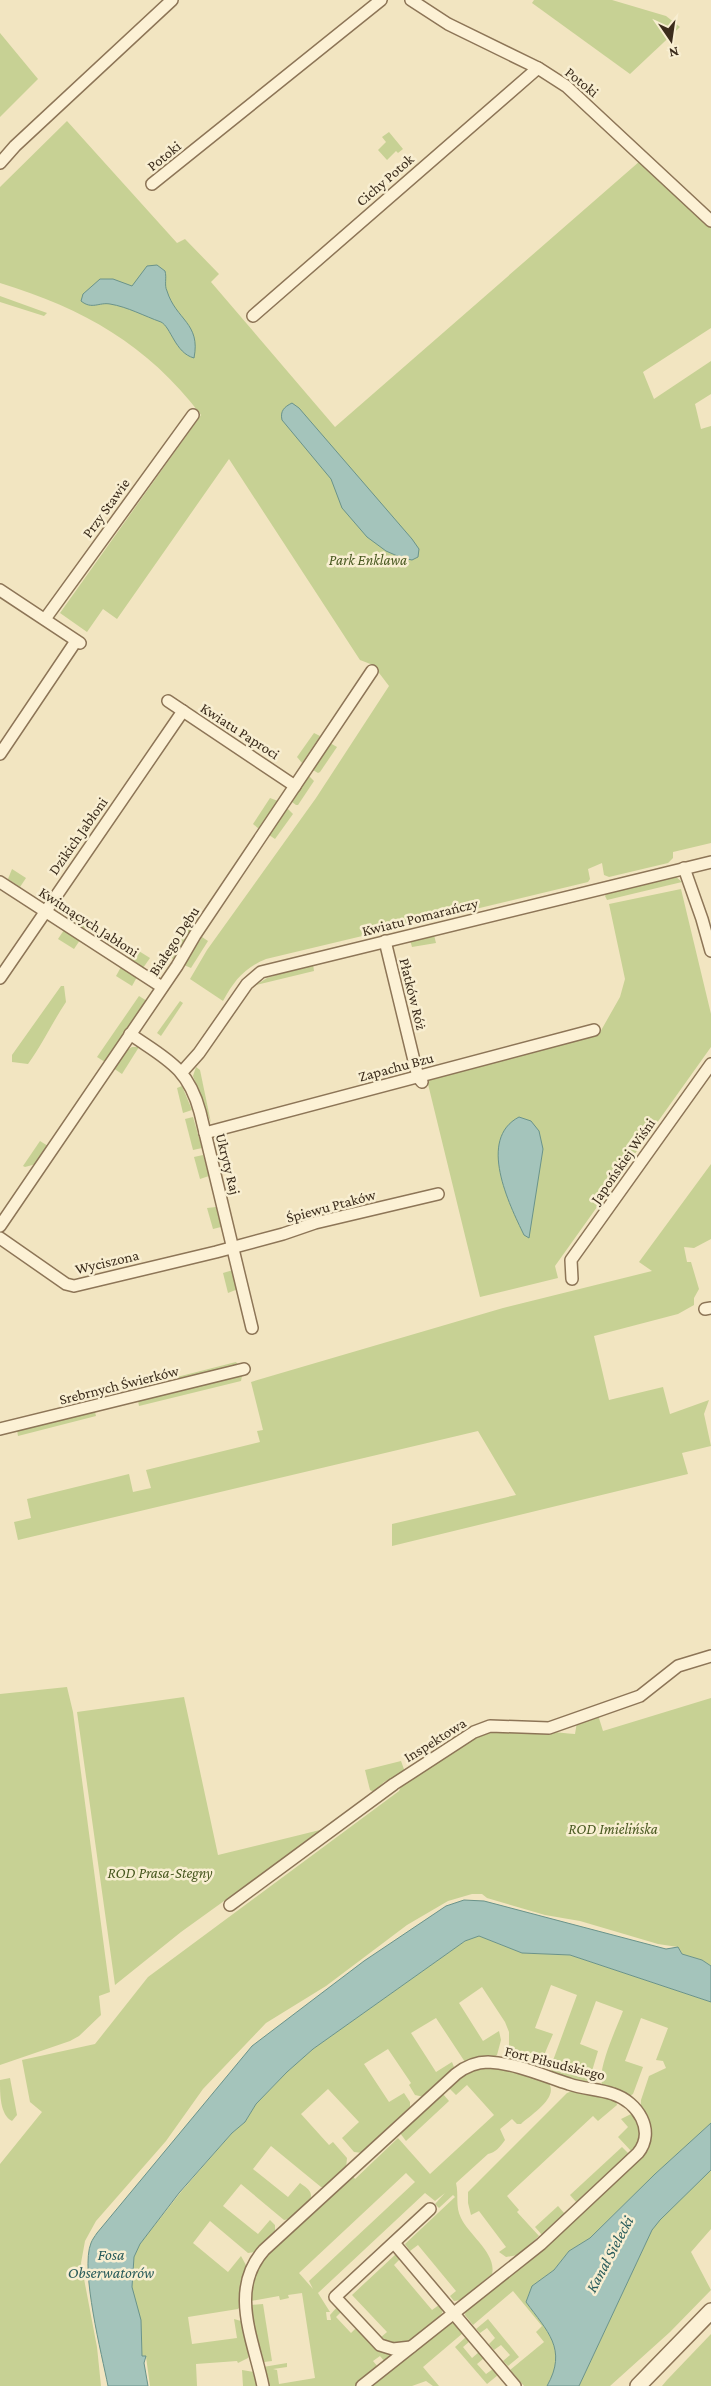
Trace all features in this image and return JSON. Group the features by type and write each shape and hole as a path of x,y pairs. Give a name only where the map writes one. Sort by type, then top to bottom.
{"street":[{"path":"0,163 172,0"},
{"name":"Potoki","path":"152,184 381,0"},
{"name":"Potoki","path":"411,0 448,24 538,68 572,92 711,221"},
{"name":"Cichy Potok","path":"253,316 538,68"},
{"name":"Przy Stawie","path":"45,619 193,415"},
{"path":"0,590 78,642 0,754"},
{"name":"Białego Dębu","path":"0,1226 372,671"},
{"name":"Kwiatu Paproci","path":"168,702 294,786"},
{"name":"Dzikich Jabłoni","path":"0,978 183,711"},
{"name":"Kwiatu Pomarańczy","path":"182,1072 199,1053 247,984 260,972 711,862"},
{"path":"684,868 702,919 711,952"},
{"name":"Kwitnących Jabłoni","path":"0,882 162,987"},
{"name":"Płatków Róż","path":"385,941 420,1080"},
{"name":"Zapachu Bzu","path":"204,1133 420,1080 594,1030"},
{"name":"Ukryty Raj","path":"130,1034 182,1072 196,1101 252,1328"},
{"name":"Japońskiej Wiśni","path":"572,1279 571,1260 711,1064"},
{"name":"Śpiewu Ptaków","path":"233,1247 283,1234 314,1223 438,1194"},
{"name":"Wyciszona","path":"0,1238 66,1284 74,1286 233,1247"},
{"name":"Srebrnych Świerków","path":"0,1429 244,1369"},
{"name":"Inspektowa","path":"230,1905 394,1784 474,1732 490,1726 549,1728 640,1696 678,1666 711,1656"},
{"name":"Fort Piłsudskiego","path":"262,2386 246,2318 246,2287 254,2262 264,2250 456,2074 473,2065 496,2063 545,2075 581,2088 615,2094 623,2098 643,2121 646,2137 642,2149 541,2244 362,2386"},
{"path":"411,2347 393,2349 380,2345 334,2297 430,2209"},
{"path":"394,2243 515,2386"},
{"path":"638,2386 711,2311"}],"green space":[{"path":"534,0 612,0 666,16 680,27 630,74 532,3"},
{"path":"0,33 38,79 0,117"},
{"name":"Park Enklawa","path":"67,121 177,243 185,239 219,274 211,282 335,427 640,161 711,228 711,328 643,372 654,399 711,361 711,394 695,404 701,429 711,426 711,843 673,852 673,858 668,863 609,877 604,875 602,863 588,869 590,879 588,882 266,959 240,976 223,1001 190,979 207,950 316,798 389,686 373,665 360,660 229,459 117,619 103,609 87,632 60,613 201,415 159,368 112,332 86,317 59,305 0,283 0,187"},
{"path":"389,132 403,149 398,153 396,151 387,160 378,150 386,142 382,137"},
{"path":"0,296 47,313 44,316 0,302"},
{"path":"314,733 320,736 302,763 297,757"},
{"path":"330,743 337,747 318,773 313,770"},
{"path":"309,776 314,781 298,805 296,805 292,802"},
{"path":"270,798 278,801 259,829 253,824"},
{"path":"287,808 293,814 275,839 269,835"},
{"path":"12,869 26,878 20,887 8,879"},
{"path":"675,876 682,882 607,900 605,896 607,892"},
{"path":"681,889 711,1014 711,1047 555,1266 558,1278 480,1297 427,1080 599,1034 620,997 625,979 609,904"},
{"path":"76,911 92,921 85,931 69,921"},
{"path":"185,926 191,930 173,959 167,954"},
{"path":"64,930 80,940 74,949 58,939"},
{"path":"434,935 436,943 412,947 410,940"},
{"path":"202,937 208,941 191,968 184,965"},
{"path":"134,948 150,958 143,968 128,958"},
{"path":"313,964 314,971 256,985 267,978"},
{"path":"121,967 137,977 132,986 116,976"},
{"path":"61,986 64,986 66,1002 28,1064 12,1062 12,1055"},
{"path":"139,996 147,1001 105,1062 97,1057"},
{"path":"180,1001 183,1003 161,1036 157,1033"},
{"path":"132,1047 139,1047 122,1074 113,1068 125,1051"},
{"path":"196,1067 200,1070 211,1123 193,1076"},
{"path":"182,1086 192,1110 183,1113 177,1088"},
{"path":"193,1117 202,1148 193,1150 185,1119"},
{"path":"40,1141 48,1146 36,1164 23,1166"},
{"path":"203,1155 209,1176 200,1179 194,1157"},
{"path":"711,1164 711,1239 694,1248 684,1247 687,1262 691,1262 699,1289 694,1298 694,1305 678,1314 594,1336 609,1400 663,1387 670,1414 709,1400 704,1414 711,1446 682,1453 688,1474 392,1546 392,1524 516,1495 478,1431 18,1540 14,1522 31,1518 27,1499 129,1474 133,1492 151,1488 146,1470 260,1442 257,1431 263,1430 251,1382 503,1308 652,1271 639,1262"},
{"path":"216,1207 221,1227 213,1229 207,1208"},
{"path":"233,1270 238,1289 228,1293 223,1273"},
{"path":"236,1362 239,1366 181,1379 177,1377"},
{"path":"242,1376 241,1381 139,1406 138,1401"},
{"path":"95,1412 96,1416 18,1436 17,1430"},
{"path":"67,1687 73,1712 110,1992 99,1996 101,2015 79,2036 70,2041 0,2065 0,1694"},
{"name":"ROD Prasa-Stegny","path":"184,1697 218,1855 324,1829 181,1932 115,1985 77,1712"},
{"name":"ROD Imielińska","path":"711,1698 711,1966 702,1960 682,1954 678,1947 658,1944 580,1921 545,1915 487,1898 482,1894 472,1894 448,1901 407,1925 326,1986 266,2023 203,2089 166,2141 96,2221 85,2241 81,2263 97,2347 101,2386 0,2386 0,2164 42,2112 30,2102 22,2060 95,2044 148,1977 399,1791 402,1784 445,1753 472,1737 495,1730 509,1729 575,1734 577,1722 598,1715 603,1731"},
{"path":"401,1761 405,1772 384,1782 374,1792 370,1790 365,1770"},
{"path":"479,1936 522,1953 570,1955 711,2002 711,2123 655,2174 590,2238 569,2251 554,2270 532,2286 526,2302 547,2332 555,2351 556,2361 547,2386 524,2386 510,2370 544,2342 536,2332 542,2326 513,2291 473,2325 465,2315 466,2308 639,2158 641,2100 649,2076 666,2068 663,2061 656,2060 668,2028 641,2018 625,2061 643,2067 633,2094 628,2097 603,2086 601,2080 604,2061 623,2011 596,2001 580,2044 598,2051 589,2081 584,2084 552,2073 551,2066 577,1995 551,1985 535,2028 553,2034 539,2067 509,2060 509,2032 505,2022 482,1987 459,2003 483,2041 499,2031 501,2040 497,2055 493,2058 465,2062 436,2018 411,2033 436,2072 452,2062 454,2067 424,2097 415,2095 409,2085 411,2083 388,2049 364,2064 389,2102 404,2093 410,2102 410,2107 363,2153 354,2152 342,2138 359,2122 328,2089 301,2114 329,2145 333,2142 347,2158 346,2168 325,2187 321,2187 271,2146 253,2169 288,2197 300,2183 307,2188 311,2195 305,2207 284,2220 241,2184 223,2206 258,2234 270,2220 275,2225 275,2232 255,2252 248,2253 210,2221 193,2243 228,2272 241,2256 247,2267 242,2304 238,2309 188,2317 192,2344 237,2338 234,2319 241,2321 249,2354 248,2358 238,2363 237,2361 196,2364 197,2386 150,2386 146,2357 142,2357 142,2338 132,2287 134,2257 140,2244 180,2193 232,2133 245,2122 256,2104 287,2072 313,2049 465,1941"},
{"path":"482,2067 507,2070 548,2082 551,2088 548,2099 543,2105 521,2124 517,2124 512,2119 500,2129 505,2140 502,2145 488,2154 456,2183 459,2214 490,2259 492,2274 461,2300 454,2301 450,2296 456,2291 418,2245 410,2251 405,2244 455,2197 453,2195 439,2208 435,2204 445,2193 435,2201 425,2193 318,2293 330,2312 326,2312 327,2320 331,2320 330,2315 338,2306 342,2311 336,2317 351,2333 357,2327 398,2352 385,2362 380,2356 373,2361 378,2367 355,2386 267,2386 263,2367 287,2363 287,2367 273,2369 277,2370 279,2384 315,2378 302,2293 288,2295 289,2298 280,2300 279,2296 251,2301 251,2285 261,2260 352,2175 355,2179 398,2138 430,2174 494,2115 467,2085 456,2095 449,2088 466,2072","holes":["406,2173 415,2182 309,2281 313,2289 299,2273"]},
{"path":"10,2078 17,2115 12,2121 5,2114 0,2092 0,2080"},
{"path":"572,2091 603,2095 616,2101 617,2105 598,2121 593,2116 507,2196 519,2210 517,2212 539,2236 518,2255 506,2257 499,2252 506,2247 479,2211 471,2215 468,2192 567,2093"},
{"path":"443,2094 449,2101 406,2141 400,2133"},
{"path":"631,2114 635,2116 640,2134 638,2143 632,2152 618,2137 628,2127 621,2119"},
{"path":"622,2147 629,2154 577,2203 570,2195"},
{"path":"711,2170 711,2229 691,2252 711,2290 670,2332 610,2386 579,2386 652,2230 659,2220"},
{"path":"558,2206 565,2214 542,2235 535,2227"},
{"path":"396,2254 400,2259 394,2265 432,2310 439,2305 443,2310 437,2320 417,2336 405,2342 393,2343 386,2342 380,2338 387,2332 352,2295"},
{"path":"263,2304 272,2361 264,2362 258,2348 251,2305"},
{"path":"488,2319 519,2357 508,2366 503,2361 510,2355 501,2345 494,2350 489,2344 495,2338 487,2328 480,2333 476,2329"},
{"path":"451,2323 454,2323 463,2333 423,2367 439,2386 433,2386 426,2381 412,2386 370,2386"},
{"path":"711,2334 711,2386 662,2386 667,2380"},
{"path":"466,2337 470,2341 463,2347 472,2358 479,2352 484,2358 477,2364 486,2374 493,2369 498,2375 487,2384 455,2347"},
{"path":"242,2370 254,2372 258,2386 243,2386"}],"water":[{"path":"157,265 165,271 166,289 171,301 191,329 195,346 194,358 182,351 168,329 161,322 117,305 89,305 81,301 83,294 100,279 113,279 132,286 147,266"},
{"path":"292,403 299,408 412,539 419,549 418,557 412,560 386,551 367,537 342,508 331,479 282,420 283,410"},
{"path":"519,1117 531,1121 539,1131 543,1149 529,1238 524,1235 511,1207 500,1173 498,1156 500,1140 507,1127"},
{"name":"Fosa Obserwatorów","path":"464,1900 484,1901 666,1949 678,1947 682,1954 702,1960 711,1966 711,2002 570,1955 522,1953 479,1936 465,1941 313,2049 287,2072 256,2104 245,2122 232,2133 179,2193 140,2244 134,2257 132,2287 141,2320 142,2356 146,2356 144,2363 148,2386 108,2386 93,2313 88,2272 88,2256 91,2243 97,2233 252,2046 364,1961 446,1906"},
{"name":"Kanał Sielecki","path":"711,2123 711,2170 652,2230 579,2386 547,2386 556,2361 555,2351 547,2332 526,2302 532,2286 554,2270 569,2251 590,2238 655,2174"}]}
